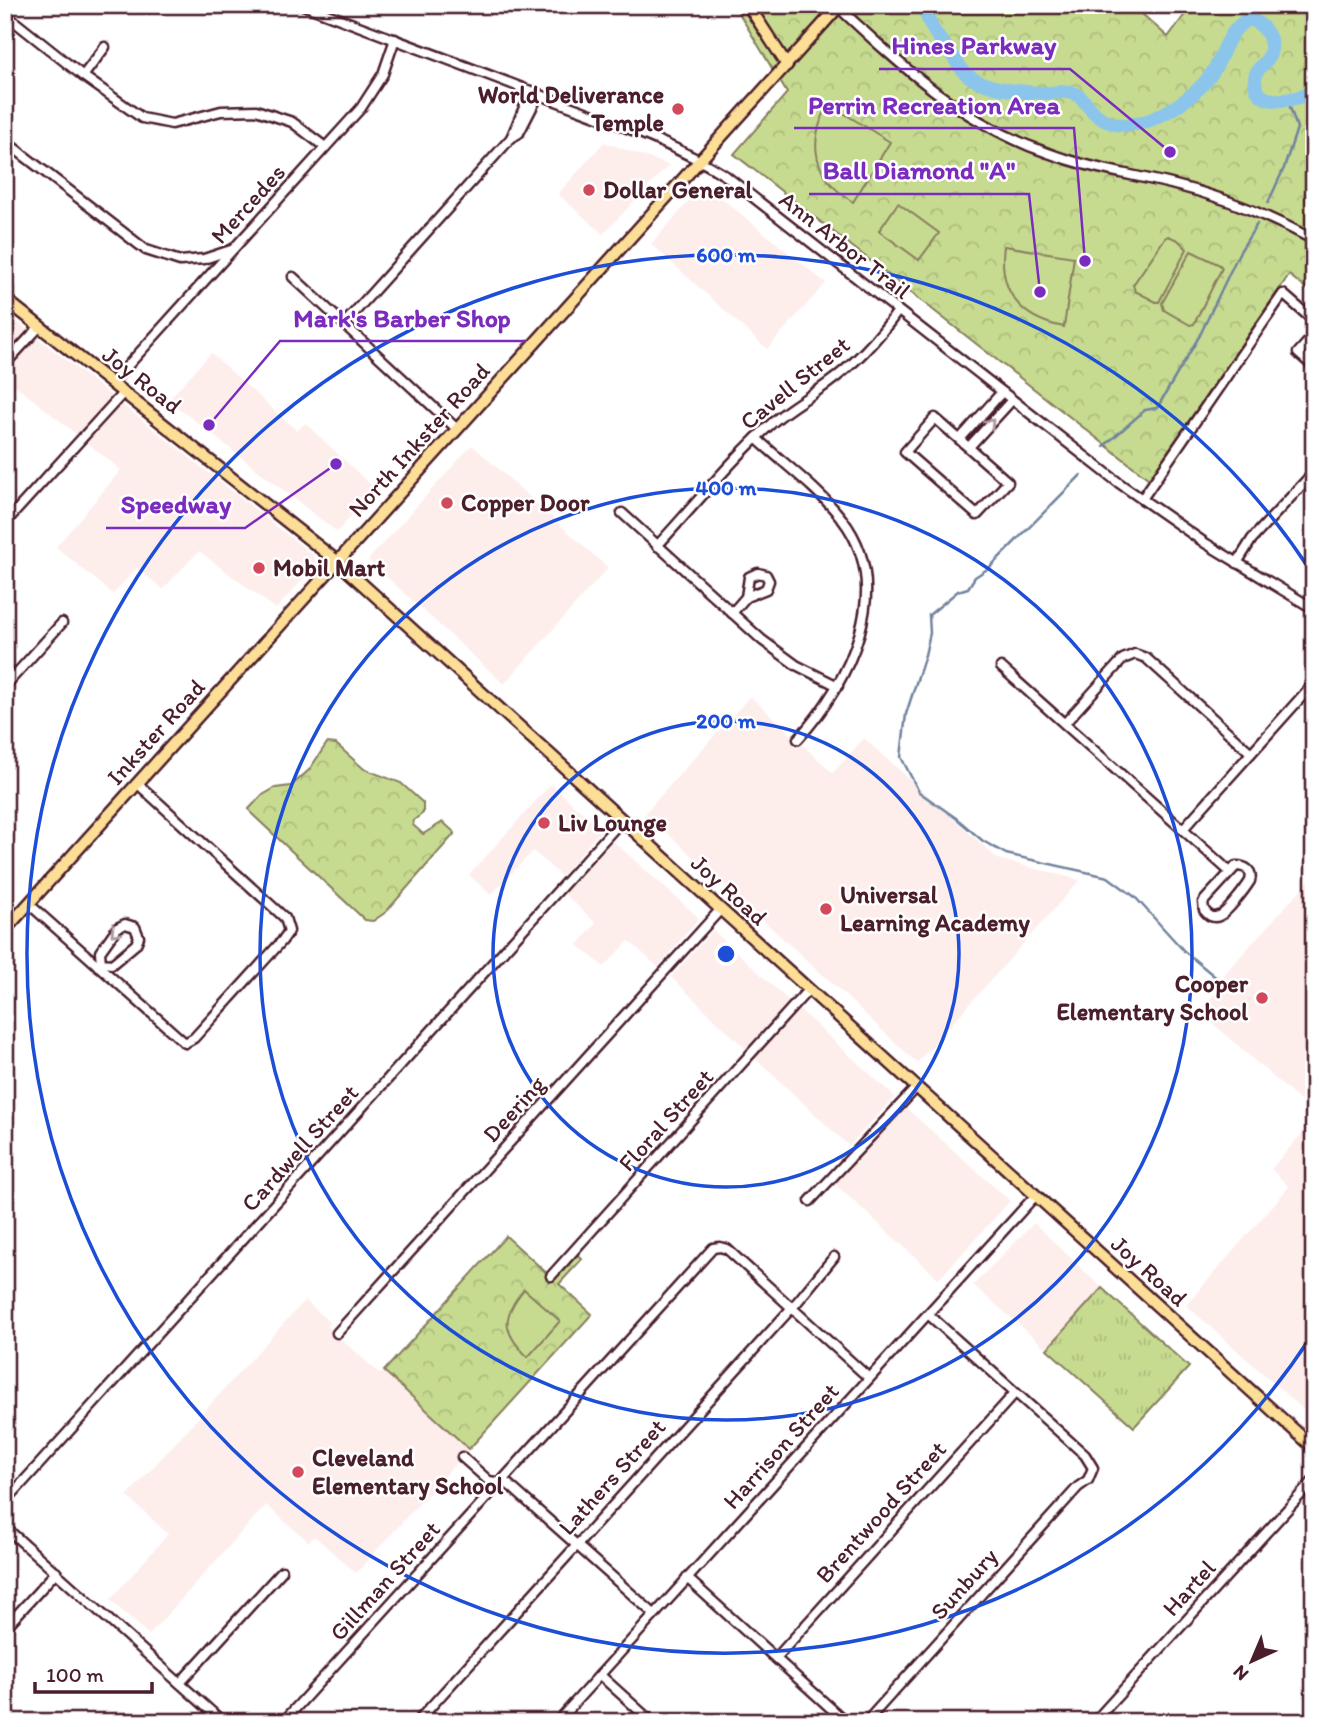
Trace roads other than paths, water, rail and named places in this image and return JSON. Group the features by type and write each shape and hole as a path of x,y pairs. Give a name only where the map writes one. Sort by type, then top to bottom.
{"main road":[{"path":"748,5 787,65"},
{"path":"700,160 838,5"},
{"name":"North Inkster Road","path":"338,562 700,160"},
{"name":"Joy Road","path":"5,299 338,562 1314,1448"},
{"name":"Inkster Road","path":"5,930 9,918 29,904 338,562"}],"street":[{"name":"Ann Arbor Trail","path":"303,5 535,92 700,160 726,176 1142,499 1237,563 1314,609"},
{"path":"838,5 925,84 994,130 1065,159 1170,183 1245,206 1314,240"},
{"path":"5,13 83,76 133,113 152,122 172,124 221,111 256,110 292,122 325,147"},
{"name":"Mercedes","path":"112,383 372,93 383,74 395,39"},
{"path":"83,76 105,47"},
{"path":"344,324 510,138 535,92"},
{"path":"5,141 146,250 180,261 204,259 232,250"},
{"path":"293,277 457,429"},
{"path":"1142,499 1283,294 1314,321"},
{"name":"Cavell Street","path":"657,546 756,438 786,411 853,363 898,311"},
{"path":"5,364 40,326"},
{"path":"1314,335 1298,352 1314,367"},
{"path":"5,523 124,392"},
{"path":"960,439 1002,392"},
{"path":"969,447 1012,400"},
{"path":"935,418 969,447 1008,482 977,514 905,452 935,418"},
{"path":"756,438 835,511 851,532 859,551 866,584 864,615 853,654 838,686 798,738"},
{"path":"1237,563 1252,539 1314,472"},
{"path":"622,513 783,656 838,686"},
{"path":"732,613 746,597"},
{"path":"5,685 62,624"},
{"path":"1065,723 1123,659 1138,654 1146,657 1251,753"},
{"path":"1001,667 1229,871"},
{"path":"1182,830 1314,683"},
{"path":"29,904 185,1043 194,1038 287,935 288,922 138,784"},
{"name":"Cardwell Street","path":"5,1502 622,820"},
{"path":"1236,866 1247,868 1251,875 1250,881 1223,914 1214,918 1204,910 1203,902 1229,871 1236,866"},
{"name":"Deering","path":"337,1334 720,910"},
{"path":"125,923 135,927 139,937 136,944 112,964 100,965 100,952 117,928 125,923"},
{"name":"Floral Street","path":"551,1276 808,990"},
{"path":"810,1201 916,1088"},
{"name":"Harrison Street","path":"557,1722 1034,1196"},
{"name":"Gillman Street","path":"283,1722 710,1250 716,1247 724,1248 869,1378"},
{"name":"Lathers Street","path":"417,1722 792,1308 834,1257"},
{"path":"928,1314 1015,1393"},
{"name":"Sunbury","path":"866,1722 1078,1486 1088,1480 1093,1468 1085,1455 1015,1393"},
{"name":"Brentwood Street","path":"776,1658 1015,1393"},
{"path":"462,1457 489,1481 508,1484 654,1615"},
{"name":"Hartel","path":"1094,1722 1314,1480"},
{"path":"5,1527 223,1722"},
{"path":"180,1683 282,1571"},
{"path":"5,1628 56,1572"},
{"path":"687,1578 846,1722"},
{"path":"600,1675 652,1722"}],"waterway":[{"path":"924,5 937,35 963,71 973,78 982,83 1016,91 1072,93 1080,97 1097,115 1114,124 1142,123 1168,111 1190,96 1214,70 1236,29 1249,19 1260,25 1270,40 1268,58 1255,77 1257,90 1262,96 1279,100 1314,91"},
{"path":"1268,203 1284,168 1297,128 1288,101"},
{"path":"1104,446 1145,410 1157,408 1200,335 1239,253 1257,224"},
{"path":"1081,475 989,568 975,577 968,588 958,591 929,615 930,633 906,714 901,757 919,792 983,841 1006,854 1108,877 1135,897 1184,951 1219,980"}],"place":[{"name":"World Deliverance Temple","path":"678,109"},
{"name":"Hines Parkway","path":"1170,152"},
{"name":"Dollar General","path":"589,190"},
{"name":"Perrin Recreation Area","path":"1085,261"},
{"name":"Ball Diamond \"A\"","path":"1040,292"},
{"name":"Mark's Barber Shop","path":"209,425"},
{"name":"Speedway","path":"336,464"},
{"name":"Copper Door","path":"447,503"},
{"name":"Mobil Mart","path":"259,568"},
{"name":"Liv Lounge","path":"544,823"},
{"name":"Universal Learning Academy","path":"826,909"},
{"name":"Cooper Elementary School","path":"1262,998"},
{"name":"Cleveland Elementary School","path":"298,1472"}]}
